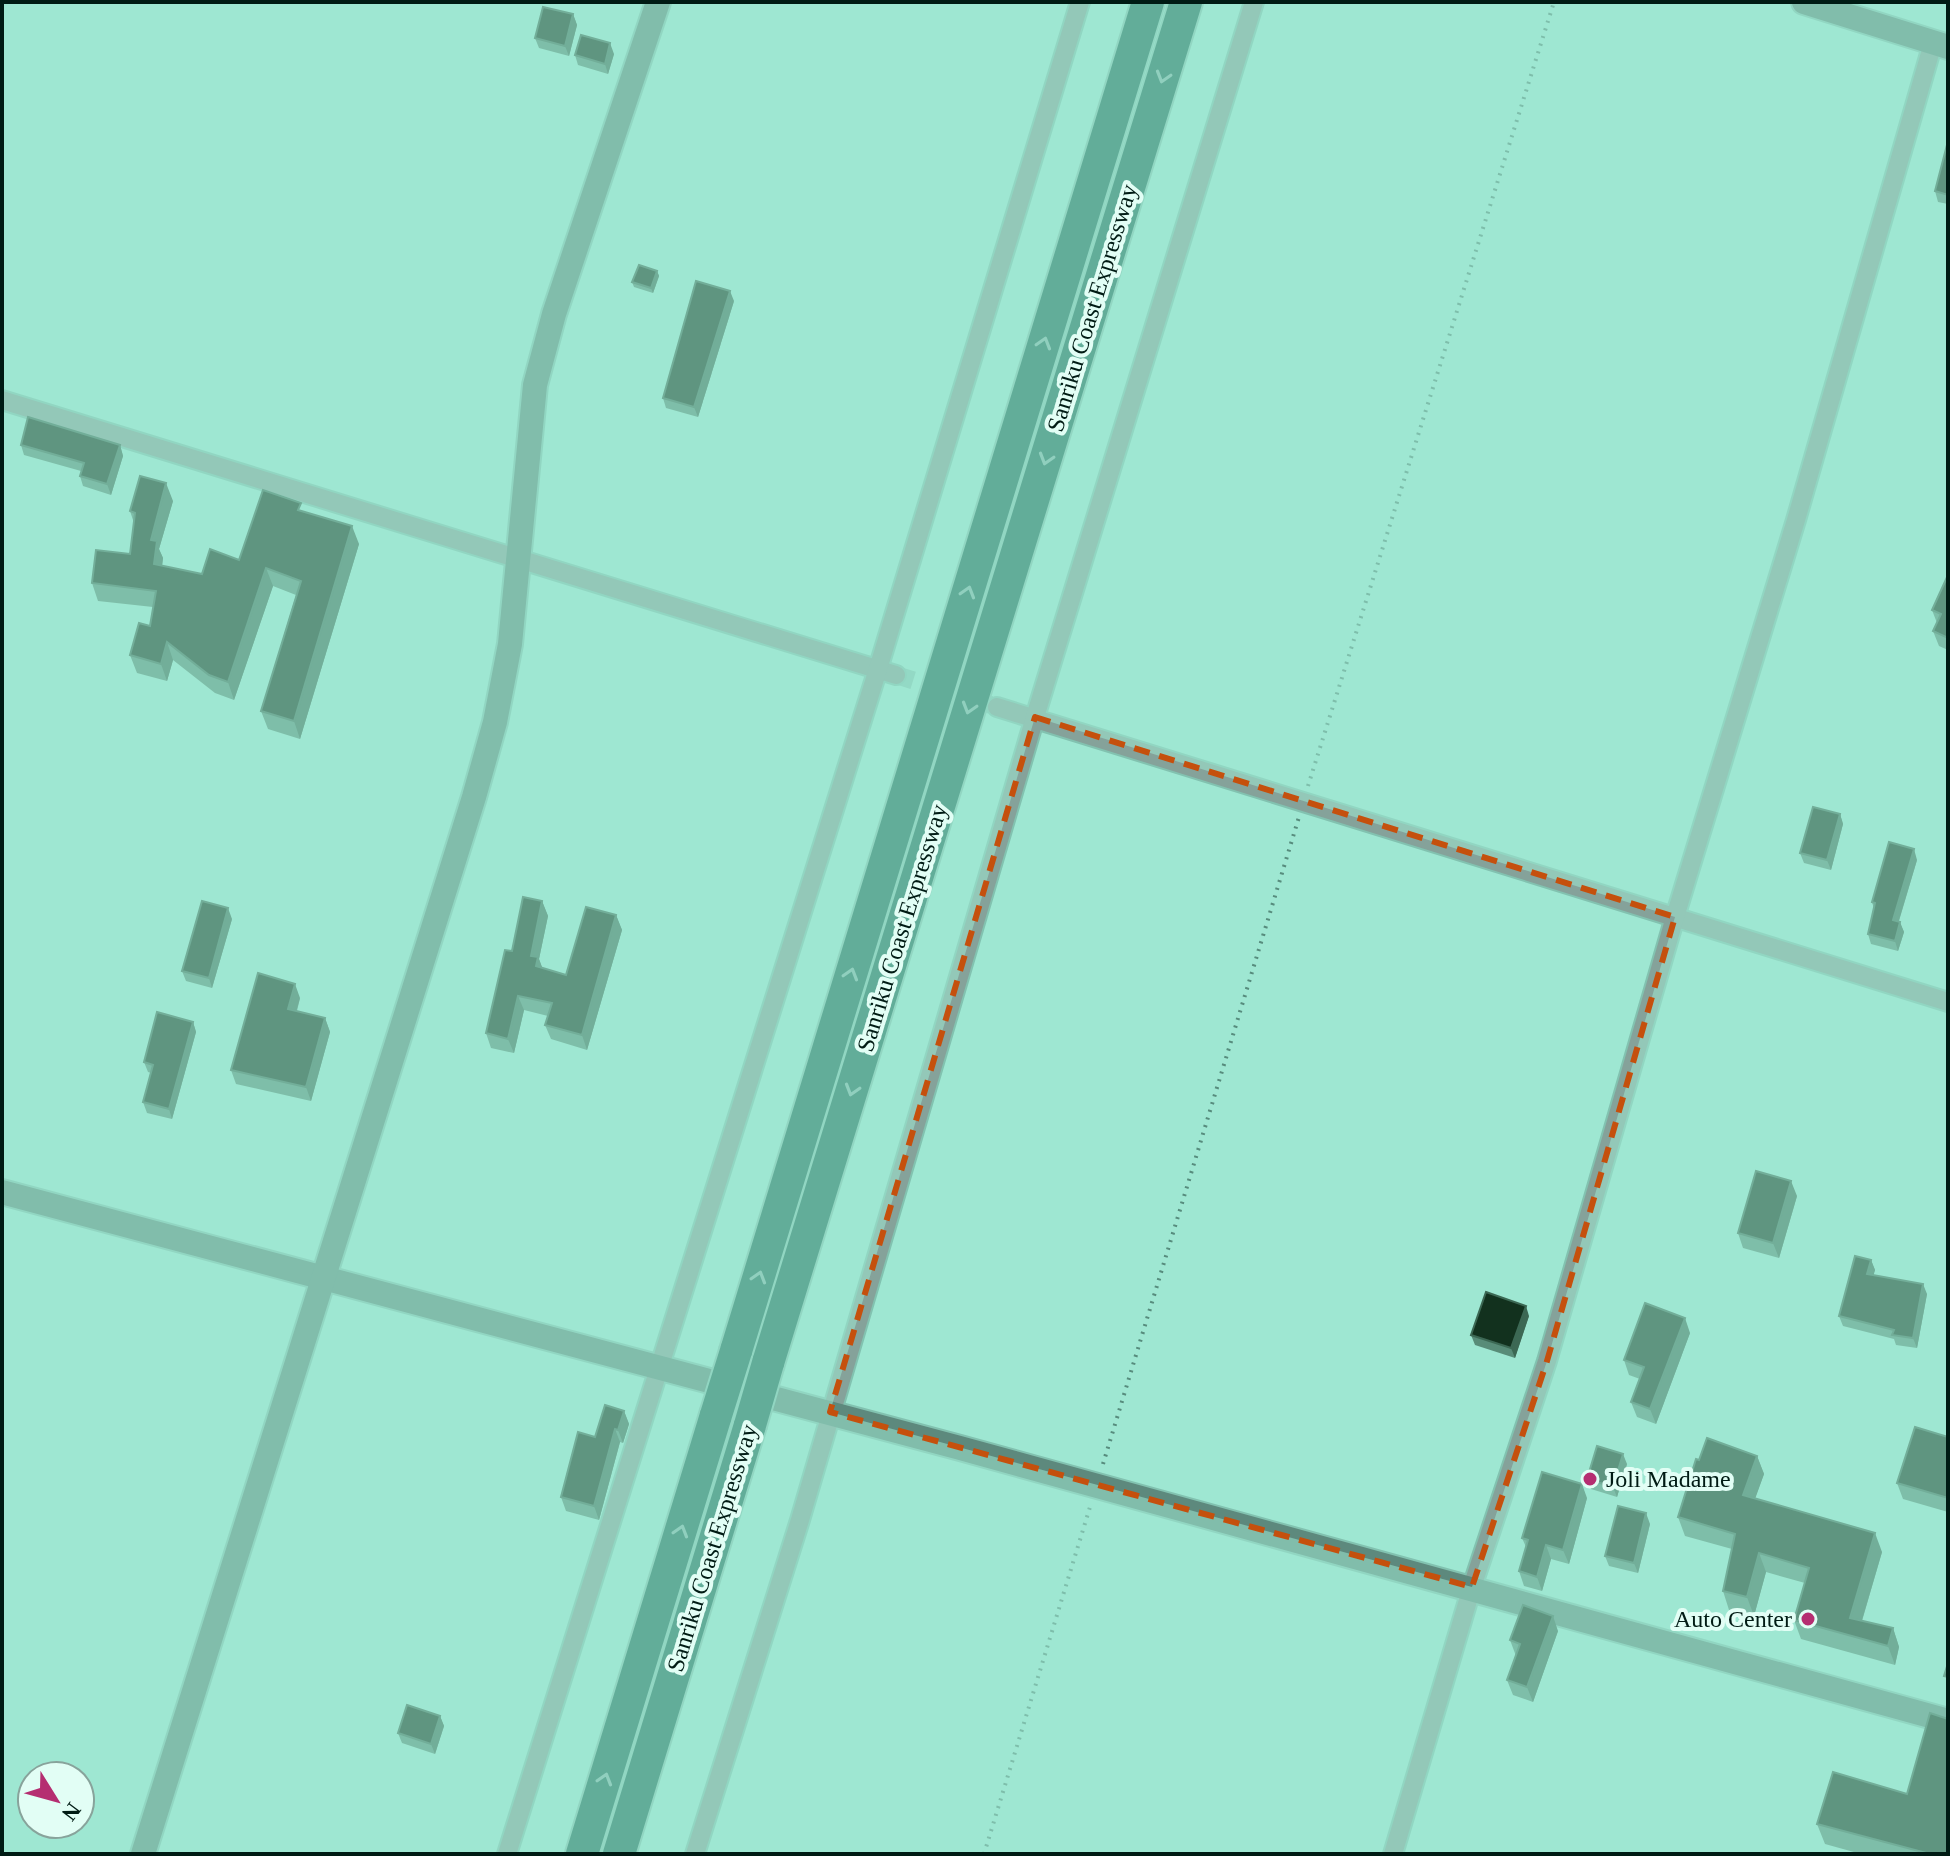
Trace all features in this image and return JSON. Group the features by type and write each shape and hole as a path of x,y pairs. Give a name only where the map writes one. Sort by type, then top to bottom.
{"highway":[{"name":"Sanriku Coast Expressway","path":"582,1854 1148,2"},
{"name":"Sanriku Coast Expressway","path":"619,1854 1186,2"}],"street":[{"path":"143,1854 495,722 510,644 535,385 554,314 658,2"},
{"path":"507,1854 878,669 1080,2"},
{"path":"695,1854 800,1520 1035,717 1254,2"},
{"path":"1393,1854 1472,1587 1547,1361 1675,917 1941,45 1804,2"},
{"path":"2,400 896,675"},
{"path":"997,707 1948,1002"},
{"path":"2,1192 830,1412 1948,1721"}],"path":[{"path":"984,1854 1304,801 1554,2"}],"highlighted area":[{"path":"1035,717 1675,917 1547,1361 1472,1587 830,1412"}],"building":[{"path":"543,7 573,14 565,46 535,38"},
{"path":"581,35 610,43 605,64 575,55"},
{"path":"1948,141 1948,195 1935,191"},
{"path":"639,265 657,271 651,288 632,282"},
{"path":"696,281 730,291 694,407 663,398"},
{"path":"28,417 120,445 107,484 80,476 84,463 21,445"},
{"path":"140,476 166,483 151,540 157,541 154,564 202,574 210,549 239,560 263,490 301,503 298,510 352,526 294,721 261,711 301,581 266,568 228,682 209,675 167,642 161,664 130,655 139,623 150,626 156,591 92,583 96,550 130,554 135,513 130,511"},
{"path":"1948,575 1948,638 1933,631 1941,614 1932,610"},
{"path":"1813,807 1840,814 1827,860 1800,853"},
{"path":"1889,842 1914,849 1893,920 1900,922 1895,941 1868,934 1875,903 1872,902"},
{"path":"523,897 542,901 531,956 538,957 536,966 566,975 586,907 616,915 582,1035 545,1025 552,1003 518,996 508,1039 486,1033 505,950 512,951"},
{"path":"202,901 228,908 209,978 182,971"},
{"path":"258,973 295,984 288,1009 325,1018 306,1087 231,1070"},
{"path":"157,1012 193,1022 169,1109 143,1102 153,1065 144,1062"},
{"path":"1756,1171 1791,1181 1773,1243 1738,1233"},
{"path":"1855,1256 1871,1260 1867,1274 1923,1284 1913,1338 1892,1335 1894,1330 1839,1316"},
{"path":"1486,1292 1526,1306 1511,1348 1471,1335"},
{"path":"1645,1303 1685,1318 1650,1409 1631,1402 1644,1367 1624,1360"},
{"path":"605,1405 624,1411 618,1430 615,1429 594,1506 561,1497 578,1432 595,1437"},
{"path":"1915,1427 1948,1437 1948,1498 1897,1483"},
{"path":"1707,1438 1757,1456 1743,1495 1875,1533 1850,1618 1893,1628 1888,1646 1794,1620 1809,1568 1759,1553 1747,1597 1723,1591 1735,1534 1678,1517 1696,1459 1699,1460"},
{"path":"1597,1446 1623,1454 1613,1487 1587,1479"},
{"path":"1542,1472 1582,1484 1563,1550 1546,1545 1537,1577 1519,1571 1528,1540 1522,1538"},
{"path":"1618,1506 1646,1513 1634,1563 1605,1556"},
{"path":"1523,1605 1553,1616 1527,1687 1507,1680 1520,1644 1510,1640"},
{"path":"407,1705 440,1716 431,1744 398,1733"},
{"path":"1930,1713 1948,1719 1948,1854 1930,1854 1817,1824 1833,1772 1907,1794"}],"tunnel":[{"path":"896,675 997,707"}],"place":[{"name":"Joli Madame","path":"1590,1479"},
{"name":"Auto Center","path":"1808,1619"}]}
